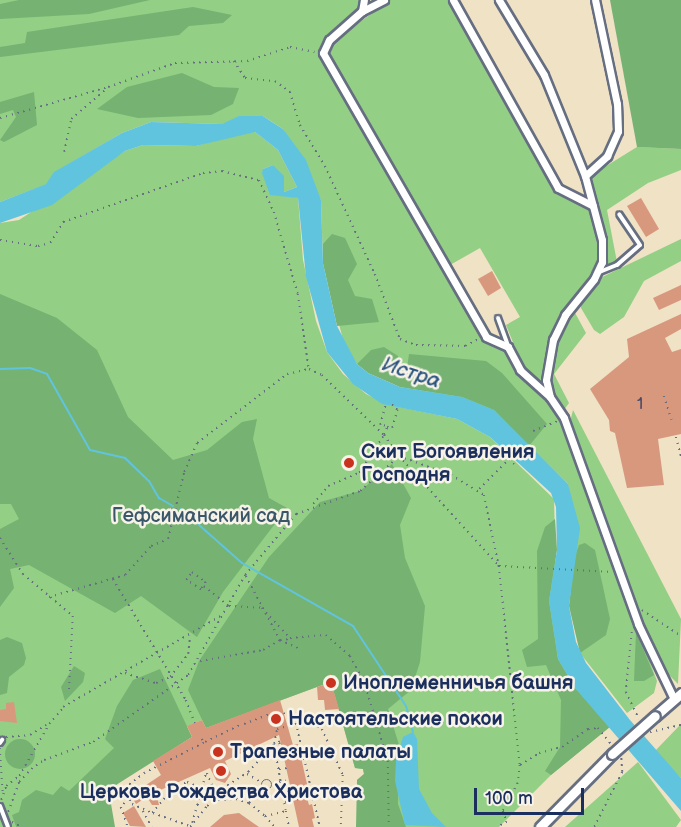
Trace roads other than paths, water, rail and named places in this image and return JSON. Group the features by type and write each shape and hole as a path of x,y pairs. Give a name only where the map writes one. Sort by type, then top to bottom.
{"main road":[{"path":"540,827 612,754 678,696"}],"street":[{"path":"362,10 364,0"},
{"path":"384,0 362,10 329,40 323,52 486,337 508,347 520,370 550,397 564,418 639,624 666,687 678,696"},
{"path":"453,0 558,188 593,206"},
{"path":"499,0 544,75 585,176 602,240 602,262 565,315 553,340 546,380 550,397"},
{"path":"585,176 607,156 618,131 617,104 595,0"}],"lane":[{"path":"596,273 617,265 640,245 619,214"},
{"path":"498,318 508,347"},
{"path":"0,804 7,826"}],"water":[{"path":"239,116 263,116 283,129 306,160 321,200 323,263 337,326 357,364 368,373 400,387 462,397 494,410 568,484 580,528 569,606 576,642 586,663 630,720 681,778 681,811 575,688 558,659 549,601 557,550 556,507 551,493 490,437 457,419 382,404 353,384 327,352 306,277 298,198 270,195 262,173 263,169 273,165 284,176 284,192 297,187 278,150 255,132 196,146 143,145 125,151 52,205 0,223 0,202 46,184 54,172 122,133 151,122 222,124"},
{"path":"413,732 417,739 419,789 432,813 446,827 405,825 395,781 396,760 403,737"}],"waterway":[{"path":"0,369 30,368 47,374 90,450 125,458 149,481 159,498 173,506"},
{"path":"181,509 242,563 353,626 406,706 413,732"}],"place":[{"name":"Скит Богоявления Господня","path":"349,463"},
{"name":"Иноплеменничья башня","path":"331,683"},
{"name":"Настоятельские покои","path":"276,719"},
{"name":"Трапезные палаты","path":"218,752"},
{"name":"Церковь Рождества Христова","path":"221,771"}],"water label":[{"name":"Истра","path":"411,373"}],"park label":[{"name":"Гефсиманский сад","path":"201,516"}]}
